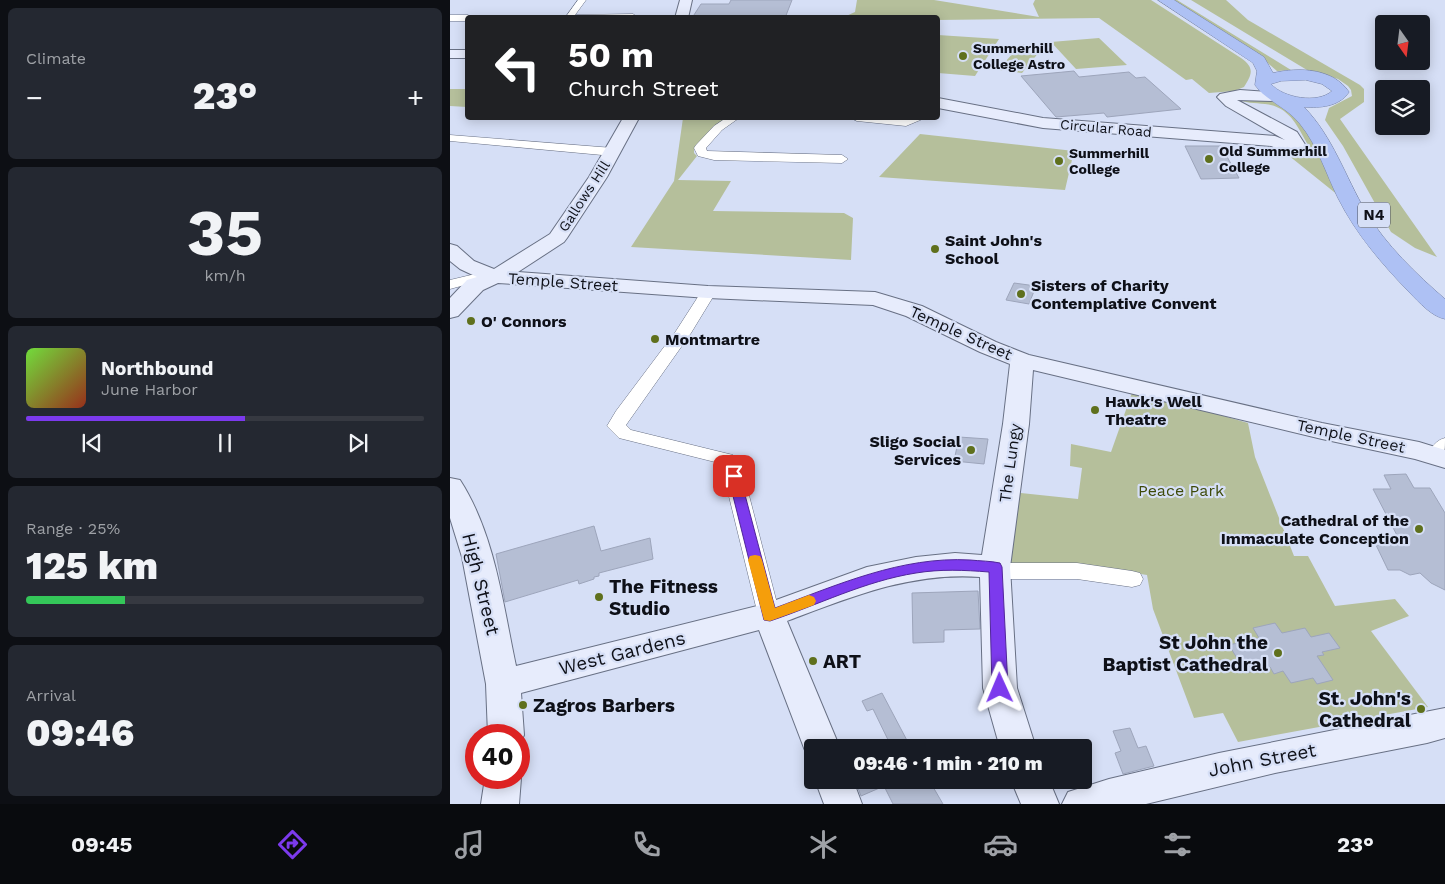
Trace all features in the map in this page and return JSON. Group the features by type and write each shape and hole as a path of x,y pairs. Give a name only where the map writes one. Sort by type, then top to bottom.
{"highway":[{"path":"1165,0 1259,60 1266,71 1263,83"},
{"path":"1182,0 1298,70 1335,84 1341,92 1333,99"},
{"path":"1263,83 1269,78 1285,74 1318,78"},
{"name":"N4","path":"1263,83 1269,93 1294,105 1310,125 1324,148 1356,212 1375,240 1400,270 1445,312"},
{"name":"N4","path":"1279,97 1308,102 1333,99"},
{"name":"N4","path":"1333,99 1318,111 1320,121 1344,155 1374,216 1409,261 1445,297"}],"street":[{"path":"573,15 582,0"},
{"path":"681,15 686,0"},
{"path":"450,18 465,18"},
{"path":"450,54 465,54"},
{"path":"1236,99 1263,83"},
{"path":"1236,99 1279,97"},
{"name":"Circular Road","path":"1236,99 1291,136 1299,145 1286,147 1275,141 1236,112 1236,99"},
{"name":"Circular Road","path":"940,103 1043,123 1275,141"},
{"name":"Gallows Hill","path":"450,311 475,285 496,277 557,238 613,152 630,120"},
{"path":"730,120 718,128 700,148 702,153 714,156 842,160"},
{"path":"877,120 906,123 914,120"},
{"path":"450,138 613,152"},
{"path":"450,250 466,266 496,277"},
{"path":"523,279 523,273 534,254"},
{"path":"450,285 471,279 496,277"},
{"name":"Temple Street","path":"496,277 708,292 867,299 892,303 914,311 988,347 1022,360 1442,453"},
{"path":"708,292 683,332 643,385 616,426 624,434 726,459 734,476 770,616 818,739"},
{"name":"The Lungy","path":"1015,739 1000,688 996,569 1016,424 1022,360"},
{"name":"High Street","path":"450,487 459,501 477,556 503,684 505,724"},
{"name":"West Gardens","path":"503,684 770,616 867,579 916,568 955,564 996,569"},
{"path":"996,569 1078,571 1132,579"},
{"name":"John Street","path":"1081,804 1202,772 1306,750 1412,732 1445,723"},
{"path":"500,804 501,789"},
{"path":"837,789 843,804"},
{"path":"1034,789 1040,804"}],"green space":[{"path":"857,0 934,0 1039,17 1033,4 1035,0 1151,0 1241,58 1251,71 1244,87 1234,91 1209,93 1192,79 1186,80 1099,18 940,20 940,15 848,15 855,12"},
{"path":"1170,0 1177,0 1291,70 1277,71 1262,58"},
{"path":"1191,0 1226,0 1248,20 1364,89 1364,102 1340,119 1437,257 1415,248 1391,232 1343,146 1325,120 1329,108 1352,96 1348,86 1338,79 1307,70"},
{"name":"Summerhill College Astro","path":"940,35 999,39 975,76 940,73"},
{"path":"1099,38 1127,65 1076,69 1051,42"},
{"path":"1021,44 1044,46 1022,73 998,70"},
{"path":"450,89 465,89 465,107 450,106"},
{"path":"1235,99 1278,101 1306,129 1344,200 1283,151 1303,151 1308,145 1287,113 1274,106"},
{"path":"683,120 724,120 711,130 694,148 694,153 697,156 678,180 731,181 713,211 844,213 853,218 851,260 631,247 674,181"},
{"path":"920,134 1074,151 1065,190 879,177"},
{"name":"Peace Park","path":"1133,390 1248,423 1255,457 1294,556 1308,556 1335,606 1395,599 1409,616 1371,631 1428,707 1238,742 1223,713 1194,718 1153,609 1147,575 1122,571 1008,566 1011,492 1078,499 1082,468 1070,466 1071,444 1111,452"}],"building":[{"path":"731,0 792,0 786,15 694,15 701,4 729,4"},
{"name":"Summerhill College","path":"1074,71 1079,77 1129,72 1136,78 1145,77 1181,109 1107,117 1104,113 1056,117 1021,76"},
{"name":"Old Summerhill College","path":"1185,146 1221,146 1239,178 1201,179"},
{"name":"Sisters of Charity Contemplative Convent","path":"1014,283 1036,286 1029,304 1006,300"},
{"name":"Sligo Social Services","path":"959,437 988,439 984,464 954,461"},
{"name":"Cathedral of the Immaculate Conception","path":"1406,474 1414,488 1430,488 1445,513 1445,590 1431,583 1420,573 1410,575 1400,570 1388,570 1376,545 1402,545 1373,489 1391,489 1384,475"},
{"path":"594,526 601,551 650,538 653,559 599,573 599,576 594,577 594,579 579,584 578,580 505,602 496,554"},
{"path":"978,591 980,629 944,630 944,642 913,643 912,593"},
{"name":"St John the Baptist Cathedral","path":"1275,623 1282,633 1305,628 1311,637 1329,633 1340,648 1322,652 1324,655 1317,656 1333,680 1317,684 1313,678 1291,683 1283,671 1274,674 1270,667 1246,673 1229,645 1259,638 1253,628"},
{"path":"882,693 906,739 888,739 873,709 867,711 862,701"},
{"path":"1130,728 1138,748 1146,746 1154,766 1123,774 1115,753 1121,751 1113,731"},
{"path":"858,789 877,789 861,796"},
{"path":"886,789 934,789 943,804 893,804"}],"slow traffic":[{"path":"755,560 770,616 809,601"}],"place":[{"name":"Summerhill College Astro","path":"963,56"},
{"name":"Old Summerhill College","path":"1209,159"},
{"name":"Summerhill College","path":"1059,161"},
{"name":"Saint John's School","path":"935,249"},
{"name":"Sisters of Charity Contemplative Convent","path":"1021,294"},
{"name":"O' Connors","path":"471,321"},
{"name":"Montmartre","path":"655,339"},
{"name":"Hawk's Well Theatre","path":"1095,410"},
{"name":"Sligo Social Services","path":"971,450"},
{"name":"Cathedral of the Immaculate Conception","path":"1419,529"},
{"name":"The Fitness Studio","path":"599,597"},
{"name":"St John the Baptist Cathedral","path":"1278,653"},
{"name":"ART","path":"813,661"},
{"name":"Zagros Barbers","path":"523,705"},
{"name":"St. John's Cathedral","path":"1421,709"}],"route":[{"path":"734,476 770,616 867,579 916,568 955,564 996,567 1000,688"}]}
